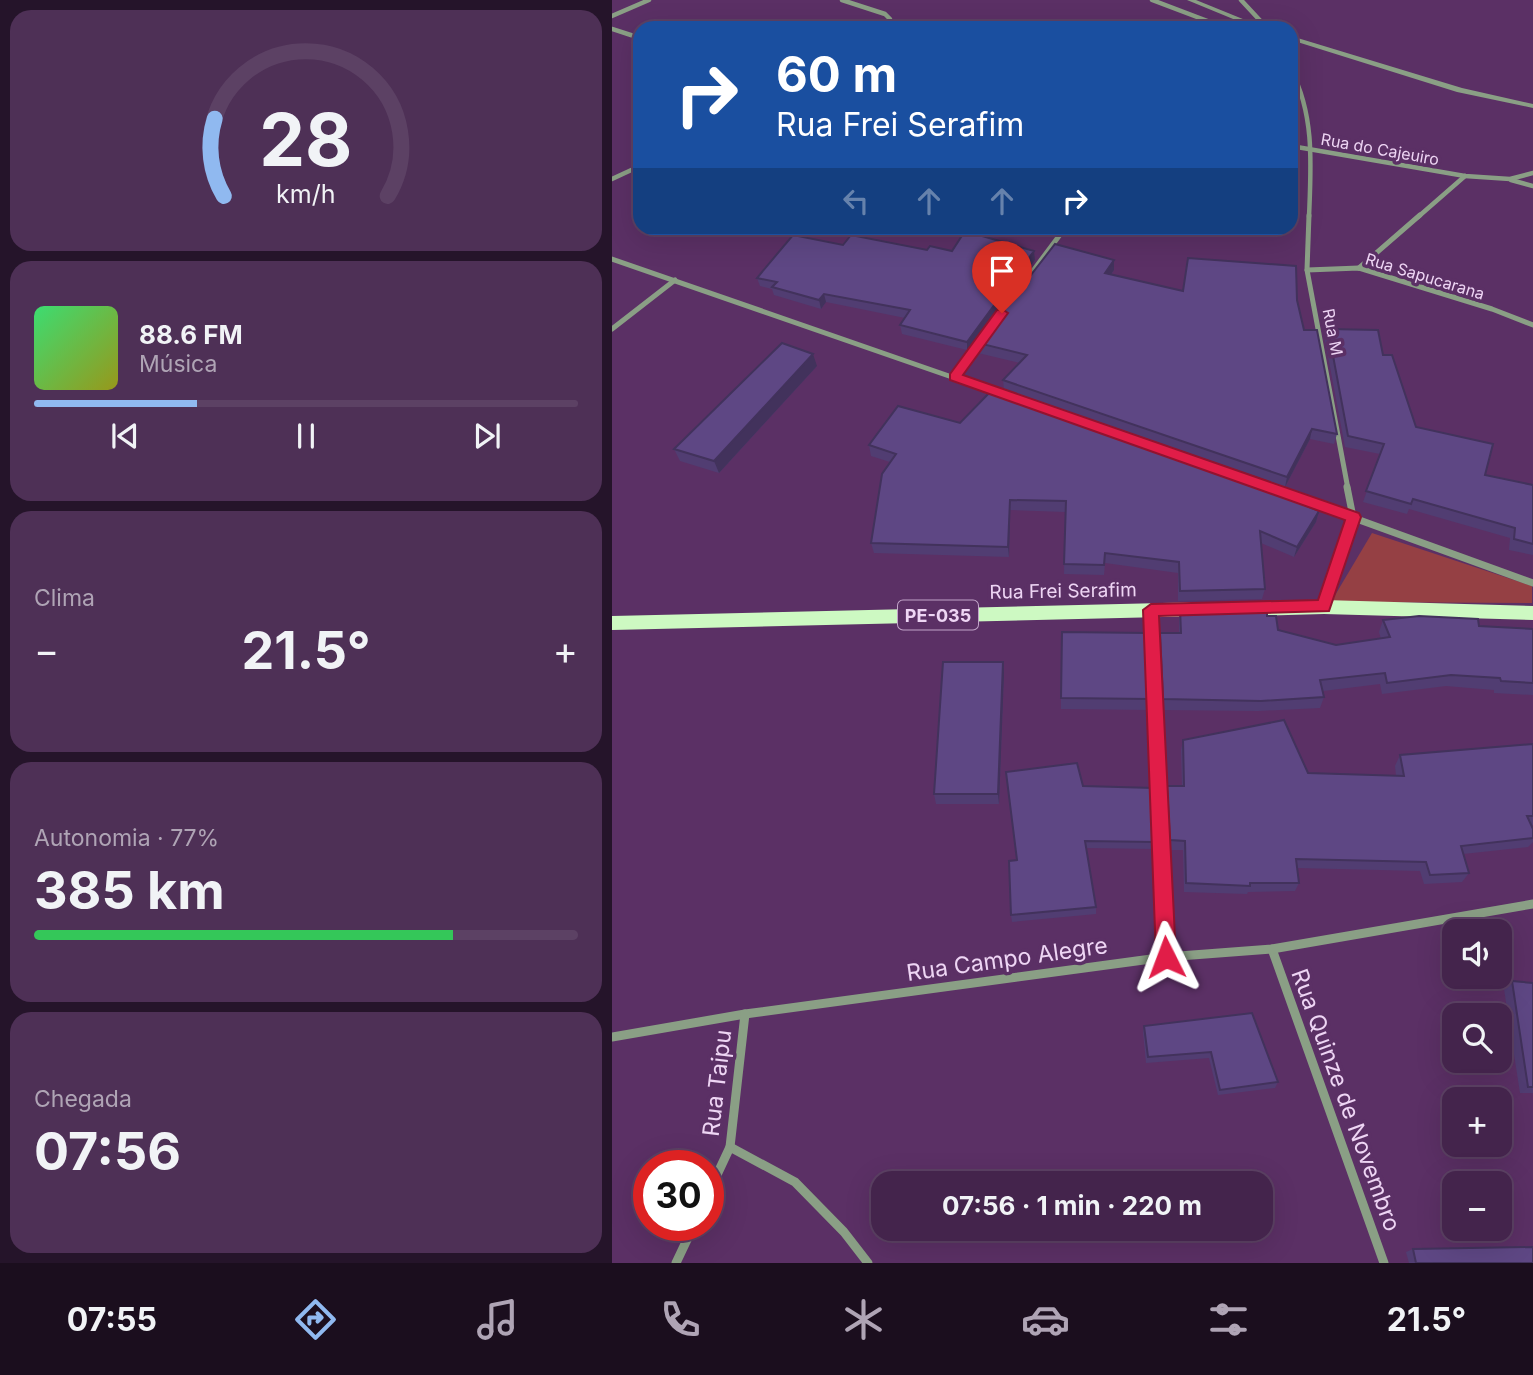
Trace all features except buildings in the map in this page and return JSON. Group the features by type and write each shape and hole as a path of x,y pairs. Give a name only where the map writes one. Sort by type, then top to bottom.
{"main road":[{"name":"Rua Frei Serafim","path":"612,623 1324,607"},
{"name":"PE-035","path":"1324,607 1532,613"}],"street":[{"path":"612,16 649,0"},
{"path":"842,0 885,14 890,21"},
{"path":"1152,0 1208,21"},
{"path":"1190,0 1243,21"},
{"path":"1241,0 1260,21"},
{"path":"612,29 633,36"},
{"path":"1298,40 1460,90 1532,106"},
{"name":"Rua M","path":"1298,83 1312,150 1307,270 1353,517"},
{"name":"Rua do Cajeuiro","path":"1298,147 1465,176 1510,179"},
{"path":"612,179 633,169"},
{"path":"1510,179 1532,173"},
{"path":"1359,268 1465,176"},
{"path":"1510,179 1532,186"},
{"path":"1010,302 1060,235"},
{"path":"612,259 1006,395"},
{"name":"Rua Sapucarana","path":"1307,270 1359,268 1492,309 1532,325"},
{"path":"612,329 675,280"},
{"path":"954,377 986,334"},
{"path":"1263,485 1532,583"},
{"path":"1324,607 1353,517"},
{"path":"1151,610 1166,957"},
{"name":"Rua Campo Alegre","path":"612,1037 745,1014 1166,957 1272,949 1532,904"},
{"name":"Rua Quinze de Novembro","path":"1272,949 1384,1263"},
{"name":"Rua Taipu","path":"724,1160 730,1147 745,1014"},
{"path":"730,1147 795,1182 844,1232 868,1263"},
{"path":"676,1263 686,1241"}],"shaded area":[{"path":"1372,533 1532,586 1532,603 1331,602"}],"route":[{"path":"1002,313 954,377 1353,517 1324,607 1151,610 1166,957"}]}
